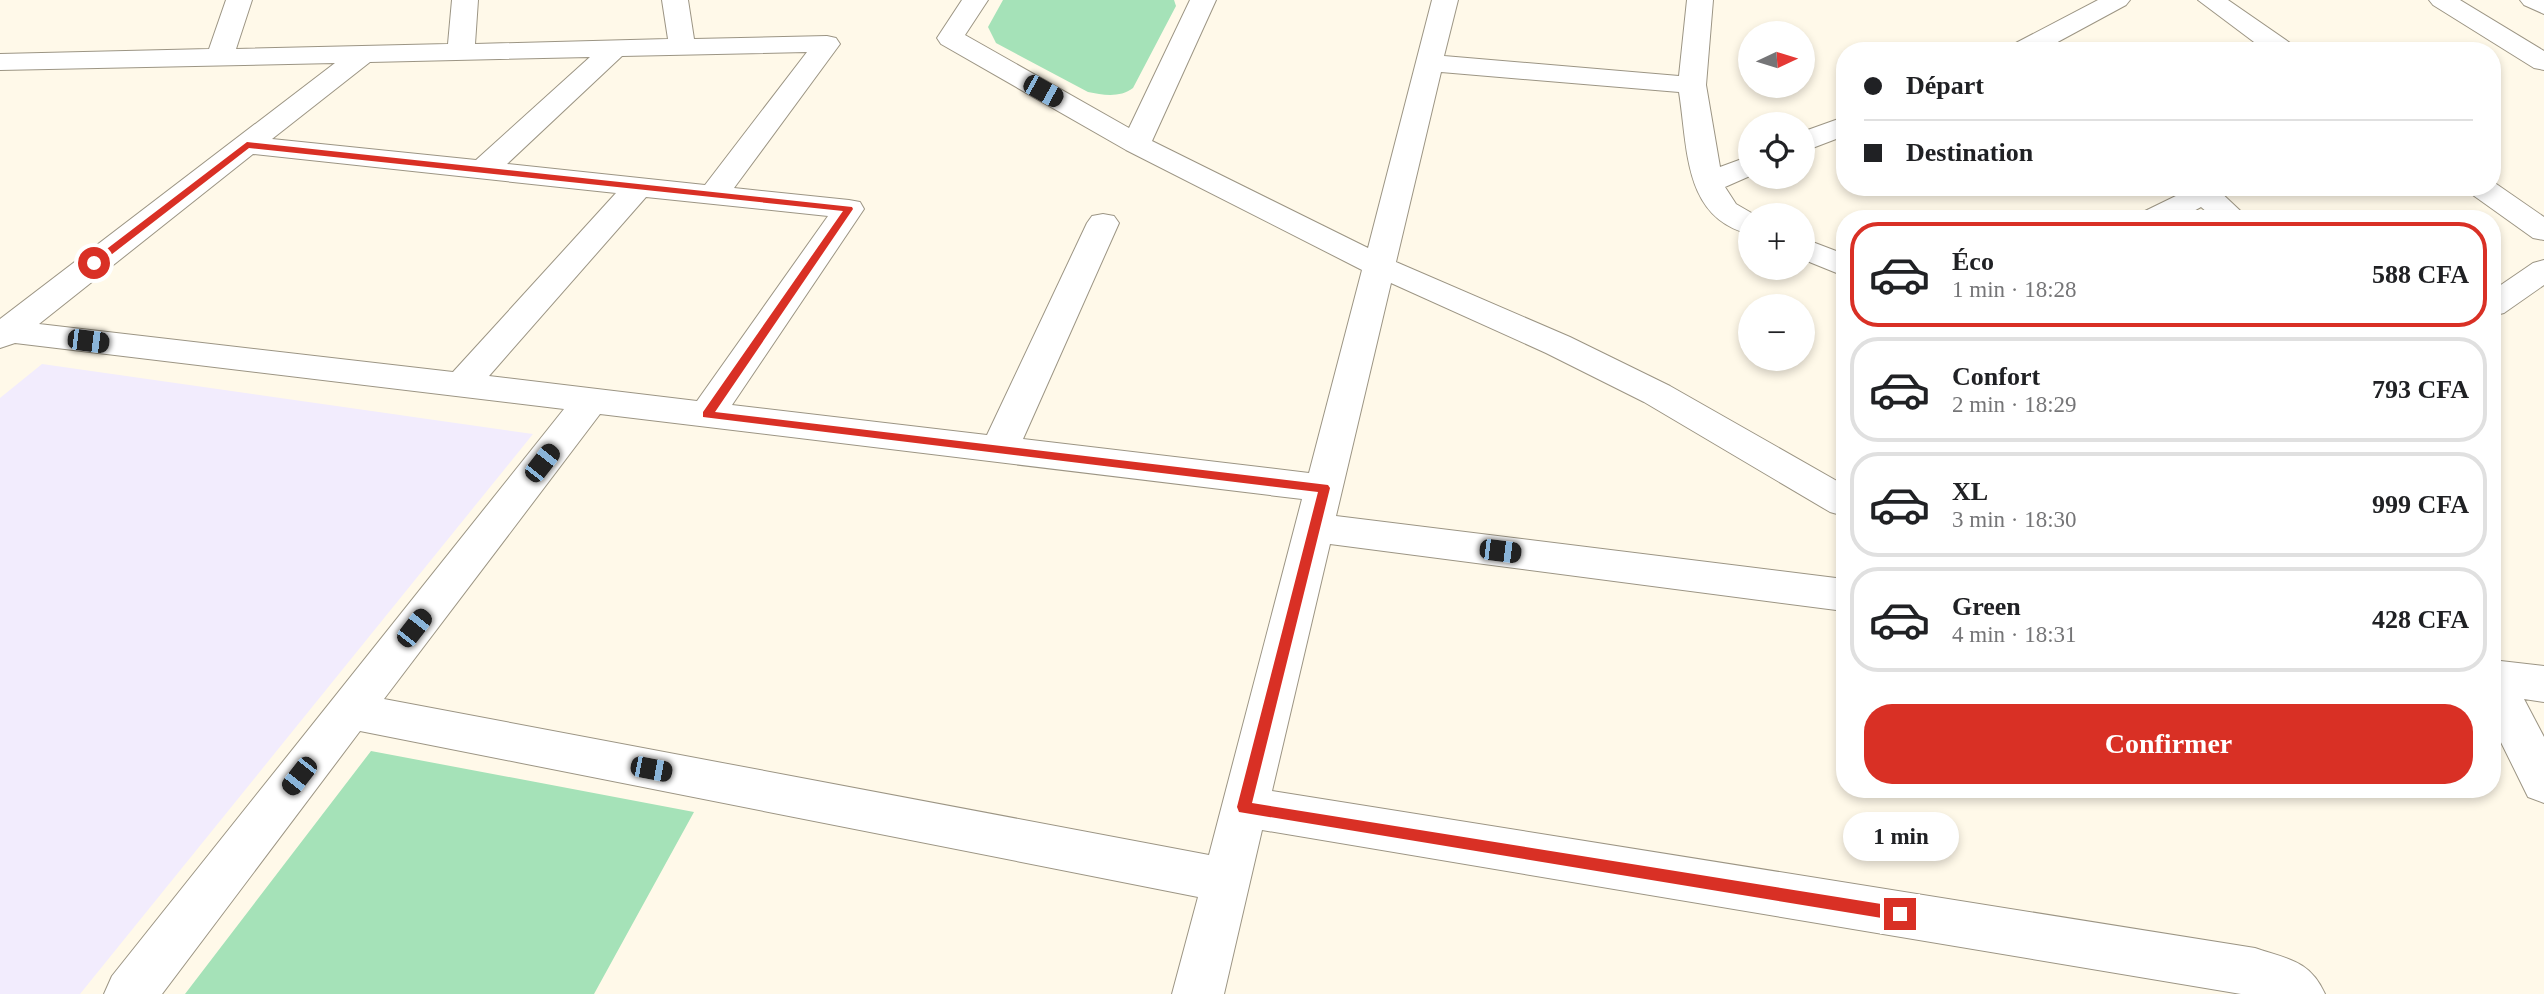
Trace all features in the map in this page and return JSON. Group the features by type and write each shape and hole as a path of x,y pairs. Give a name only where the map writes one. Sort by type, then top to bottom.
{"street":[{"path":"220,57 239,0"},
{"path":"461,52 465,0"},
{"path":"675,0 682,47"},
{"path":"975,0 950,38 1136,144 1380,266 1558,345 1657,394 1836,497"},
{"path":"1136,144 1202,0"},
{"path":"1198,994 1446,0"},
{"path":"1700,0 1692,85 1708,183 1716,201 1725,211 1738,218"},
{"path":"2041,42 2118,0"},
{"path":"2211,0 2271,42"},
{"path":"2442,0 2544,62"},
{"path":"2533,0 2544,6"},
{"path":"0,62 827,44 713,195"},
{"path":"483,170 615,49"},
{"path":"3,333 363,54"},
{"path":"1430,63 1692,85"},
{"path":"1815,138 1836,129"},
{"path":"247,145 849,209 707,414"},
{"path":"1708,183 1738,170"},
{"path":"462,385 638,187"},
{"path":"2169,210 2192,196"},
{"path":"2206,196 2223,210"},
{"path":"2494,196 2544,231"},
{"path":"999,450 1103,223"},
{"path":"1815,253 1836,262"},
{"path":"2501,300 2544,270"},
{"path":"3,333 1324,488"},
{"path":"130,994 590,401"},
{"path":"1314,528 1836,594"},
{"path":"2501,680 2544,684"},
{"path":"2501,697 2544,783"},
{"path":"349,711 1226,880"},
{"path":"1244,807 2255,972 2289,985 2299,994"}],"shaded area":[{"path":"42,364 533,434 80,994 0,994 0,398"}],"green space":[{"path":"1003,0 1174,0 1176,6 1133,88 1123,93 1105,95 1088,92 996,43 988,27"},
{"path":"371,751 694,812 594,994 185,994"}],"route":[{"path":"94,263 247,145 849,209 707,414 1324,488 1244,807 1900,914"}]}
